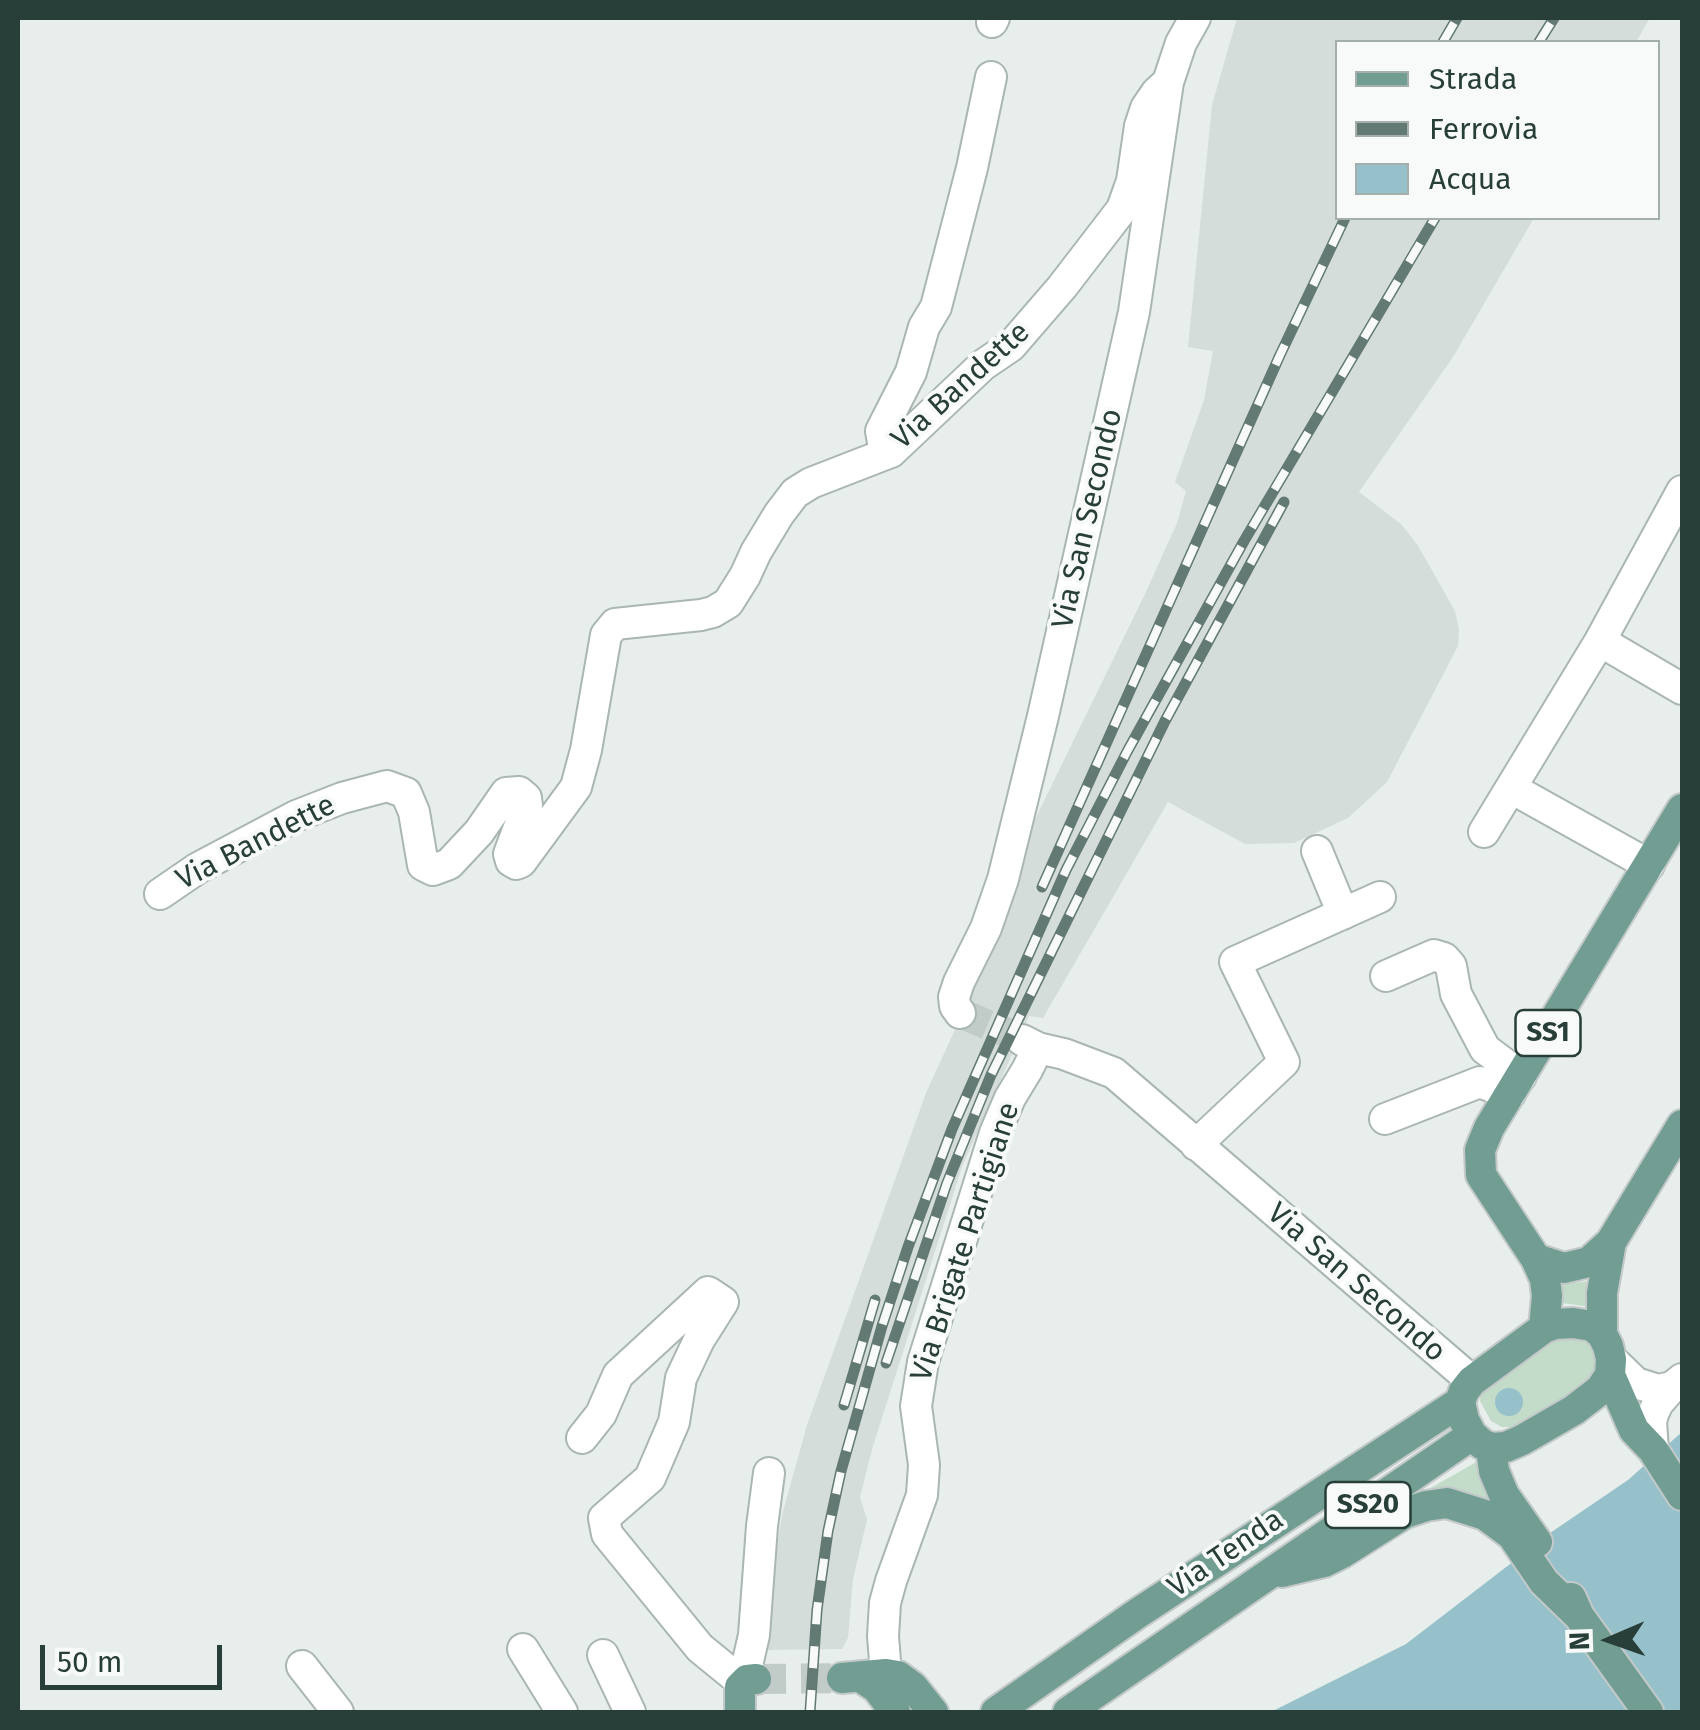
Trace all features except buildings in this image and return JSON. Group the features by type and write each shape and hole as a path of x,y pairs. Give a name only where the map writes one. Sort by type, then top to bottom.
{"main road":[{"name":"SS1","path":"1544,1328 1548,1296 1545,1279 1481,1175 1480,1150 1682,809"},
{"path":"1536,1259 1564,1268 1589,1262 1611,1242 1682,1125"},
{"path":"1485,1451 1522,1440 1600,1390 1608,1356 1602,1293 1611,1242"},
{"path":"1544,1328 1573,1323 1592,1326 1646,1434 1682,1495"},
{"name":"Via Tenda","path":"996,1712 1466,1392 1544,1328"},
{"path":"1466,1392 1464,1420 1485,1451 1504,1495 1551,1560 1579,1616 1648,1712"},
{"name":"SS20","path":"1068,1712 1264,1576 1485,1451"},
{"path":"1264,1576 1324,1562 1405,1512 1447,1502 1486,1515 1512,1535 1544,1582 1579,1616"},
{"path":"863,1676 895,1712"},
{"path":"863,1676 906,1680 934,1712"}],"street":[{"name":"Via San Secondo","path":"960,1014 954,997 1003,880 1060,644 1134,312 1168,82 1195,18"},
{"path":"891,452 884,448 881,432 911,372 924,327 936,307 991,77"},
{"name":"Via Bandette","path":"160,894 198,868 296,816 387,786 406,793 414,812 423,865 433,870 449,864 479,832 506,793 519,792 526,798 527,806 508,854 511,862 521,862 576,787 606,635 615,624 701,615 728,603 795,493 891,452 982,365 1012,346 1122,209 1132,181 1146,108 1168,82"},
{"path":"1484,832 1600,641 1682,492"},
{"path":"1600,641 1682,690"},
{"path":"1512,788 1649,865"},
{"path":"1317,851 1342,914"},
{"path":"1196,1145 1284,1062 1235,962 1380,897"},
{"path":"1386,976 1434,955 1444,958 1451,966 1456,994 1485,1049 1516,1085"},
{"name":"Via San Secondo","path":"1028,1043 1120,1066 1196,1145 1466,1392"},
{"name":"Via Brigate Partigiane","path":"863,1676 883,1636 890,1581 922,1495 924,1465 916,1406 924,1362 995,1133 1028,1070 1028,1043"},
{"path":"1385,1119 1480,1082 1516,1085"},
{"path":"582,1438 602,1414 618,1375 708,1292 722,1302 681,1378 674,1422 650,1478 604,1518 607,1534 700,1648 746,1692"},
{"path":"1608,1356 1636,1383 1658,1390 1678,1383"},
{"path":"1646,1434 1658,1404 1678,1383"},
{"path":"746,1692 769,1474"},
{"path":"524,1649 562,1712"},
{"path":"603,1655 630,1712"},
{"path":"302,1666 338,1712"}],"shaded area":[{"path":"1237,18 1650,18 1637,40 1335,40 1335,220 1533,220 1453,357 1359,492 1401,524 1417,544 1455,611 1458,646 1387,782 1348,818 1294,843 1245,844 1168,802 1043,1018 1029,1016 962,1167 860,1497 867,1520 853,1579 848,1638 842,1649 761,1650 782,1515 807,1425 926,1093 974,988 1023,844 1177,523 1186,491 1175,482 1204,400 1213,351 1188,347 1212,105"}],"green space":[{"path":"1593,1281 1591,1307 1562,1303 1560,1284"},
{"path":"1557,1337 1587,1342 1595,1355 1595,1373 1585,1388 1537,1418 1514,1427 1502,1427 1491,1421 1480,1401 1481,1392"},
{"path":"1478,1461 1517,1524 1415,1497"}],"water":[{"path":"1509,1388 1519,1392 1523,1402 1519,1412 1509,1416 1499,1412 1495,1402 1499,1392"},
{"path":"1682,1432 1682,1712 1271,1712 1406,1644 1553,1531 1628,1480"}],"tunnel":[{"path":"960,1013 1019,1038"},
{"path":"756,1679 842,1678"}],"railway":[{"path":"1444,40 1457,18"},
{"path":"1540,40 1554,18"},
{"path":"1042,887 1344,220"},
{"path":"810,1712 817,1610 841,1471 882,1326 952,1129 1066,870 1128,750 1244,541 1434,220"},
{"path":"886,1363 947,1183 991,1075 1165,721 1284,502"},
{"path":"844,1405 875,1300"}]}
